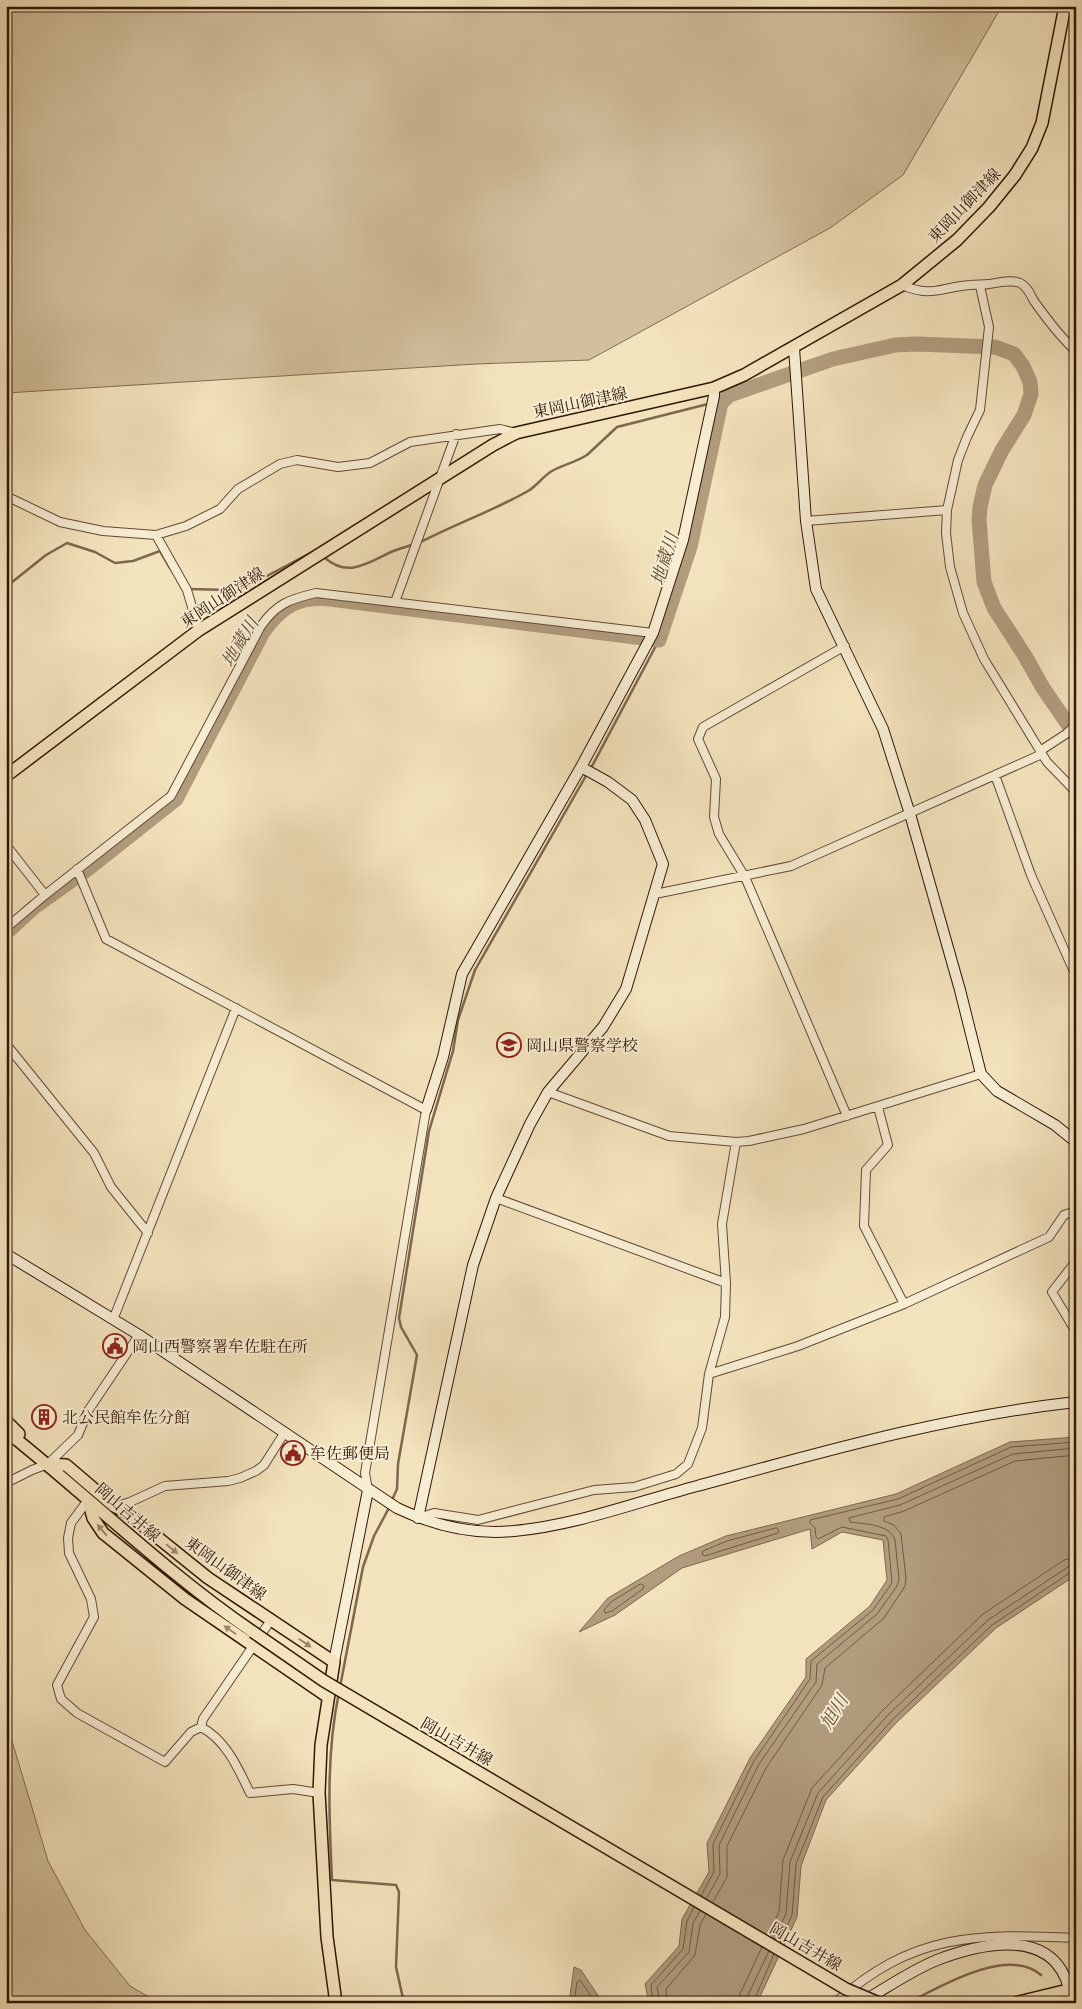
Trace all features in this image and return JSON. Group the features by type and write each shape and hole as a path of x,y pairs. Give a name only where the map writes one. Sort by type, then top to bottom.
{"main road":[{"name":"東岡山御津線","path":"6,776 199,630 493,445 516,433 714,388 744,375 794,348 902,285 958,240 1015,175 1032,148 1042,122 1065,6"},
{"name":"岡山吉井線","path":"6,1421 48,1464 88,1500 212,1605 324,1681 846,1988 879,2003"},
{"name":"岡山吉井線","path":"6,1431 48,1464"},
{"name":"東岡山御津線","path":"48,1464 66,1465 114,1506 126,1512 208,1578 334,1662"},
{"path":"88,1500 92,1518 103,1533 185,1599 328,1697"},
{"path":"334,1662 320,1745 319,1793 327,1937 336,2003"},
{"path":"1015,2003 1072,1989"}],"street":[{"path":"902,285 917,292 944,291 971,285 1019,283 1027,288 1066,343 1076,351"},
{"path":"980,286 989,327 980,410 958,460 947,510 946,533 950,567 963,613 996,680 1041,752 1076,792"},
{"path":"794,348 806,521 816,589 845,646 883,729 910,814 960,990 981,1074 997,1091 1055,1124 1074,1139"},
{"path":"334,1662 368,1490 365,1473 426,1110 444,1057 453,1006 462,974 580,767 653,633 683,540 714,396 714,388"},
{"path":"6,496 60,522 103,531 156,535 186,526 220,509 238,489 280,464 297,460 338,467 370,463 410,442 500,429 516,433"},
{"path":"395,602 456,434"},
{"path":"806,521 947,510"},
{"path":"156,535 187,590 199,630"},
{"path":"6,928 45,894 171,796 261,626 271,612 297,597 316,593 653,633"},
{"path":"845,646 703,727 698,739 716,779 714,818 719,834 745,877 847,1116"},
{"path":"656,894 791,866 995,775 1041,752 1076,725"},
{"path":"418,1518 473,1265 496,1198 530,1124 548,1092 603,1027 626,989 656,894 663,864 645,820 632,800 608,782 580,767"},
{"path":"995,775 1031,875 1076,976"},
{"path":"6,845 45,894"},
{"path":"77,869 106,939 426,1110"},
{"path":"113,1320 236,1008"},
{"path":"6,1044 94,1153 111,1187 148,1233"},
{"path":"548,1092 669,1136 736,1142 790,1132 878,1107 981,1074"},
{"path":"878,1107 888,1145 866,1170 864,1226 904,1304"},
{"path":"418,1518 434,1513 478,1520 594,1490 634,1487 676,1474 688,1464 702,1428 709,1374 725,1317 726,1283 722,1224 736,1142"},
{"path":"496,1198 726,1283"},
{"path":"709,1374 798,1346 904,1304 1049,1237 1064,1215 1076,1210"},
{"path":"8,1257 138,1335 397,1508 434,1523 478,1530 513,1531 566,1524 683,1490 898,1432 946,1422 1076,1402"},
{"path":"1076,1261 1052,1292 1076,1332"},
{"path":"7,1480 48,1464 78,1435 88,1411 138,1335"},
{"path":"107,1516 114,1506 130,1502 165,1486 228,1480 240,1478 256,1471 264,1465 285,1432"},
{"path":"88,1500 71,1523 68,1538 69,1553 91,1599 94,1617 57,1685 61,1699 77,1713 165,1762 191,1732 201,1727 203,1719 254,1648 271,1620"},
{"path":"201,1727 211,1732 232,1756 250,1792 293,1790 319,1793"},
{"path":"835,2003 865,1978 902,1956 940,1944 996,1936 1076,1938"},
{"path":"865,2002 937,1960 975,1949 1000,1944 1015,1944 1032,1947 1044,1952 1059,1967 1065,1977 1072,1989 1074,2003"}],"shaded area":[{"path":"6,6 1002,6 903,175 830,228 589,360 476,364 6,393"},
{"path":"6,1721 48,1861 85,1930 130,1986 159,2003 6,2003"}],"water":[{"name":"旭川","path":"1076,1437 1076,1575 996,1628 896,1723 826,1800 801,1866 797,1917 757,2003 649,2003 645,1984 679,1946 682,1919 709,1872 707,1843 750,1758 806,1677 806,1659 870,1606 887,1580 883,1540 842,1532 812,1549 810,1529 682,1568 615,1615 579,1632 608,1598 679,1556 726,1536 896,1494 1010,1442"},
{"path":"574,1967 581,1970 603,2003 569,2003"}],"waterway":[{"name":"地蔵川","path":"6,933 33,908 85,871 176,799 263,632 284,609 300,601 319,598 659,640 690,547 721,403 730,395 833,359 895,345 995,347 1014,354 1023,366 1030,382 1031,394 1024,415 1002,450 985,485 980,507 979,520 984,582 994,608 1043,688 1076,736"},
{"path":"419,543 528,491 552,471 587,455 617,427 708,404"},
{"path":"6,587 46,555 67,543 95,552 115,563 133,561 160,551 170,568"},
{"path":"325,558 333,564 342,567 358,567 414,544"},
{"path":"189,589 230,590 250,585 314,551"},
{"path":"590,770 659,640"},
{"path":"392,1500 397,1489 398,1464 417,1355 401,1327 399,1318 429,1131 453,1051 458,1020 475,970 587,774"},
{"path":"340,1687 363,1567 374,1536 390,1506"},
{"path":"339,1692 330,1762 329,1809 332,1880 396,1885 399,1892 396,1967 404,2003"},
{"path":"908,2003 956,1979 993,1967 1011,1965 1027,1967 1041,1975"}],"place":[{"name":"岡山県警察学校","path":"509,1045"},
{"name":"岡山西警察署牟佐駐在所","path":"115,1346"},
{"name":"北公民館牟佐分館","path":"44,1417"},
{"name":"牟佐郵便局","path":"293,1453"}]}
